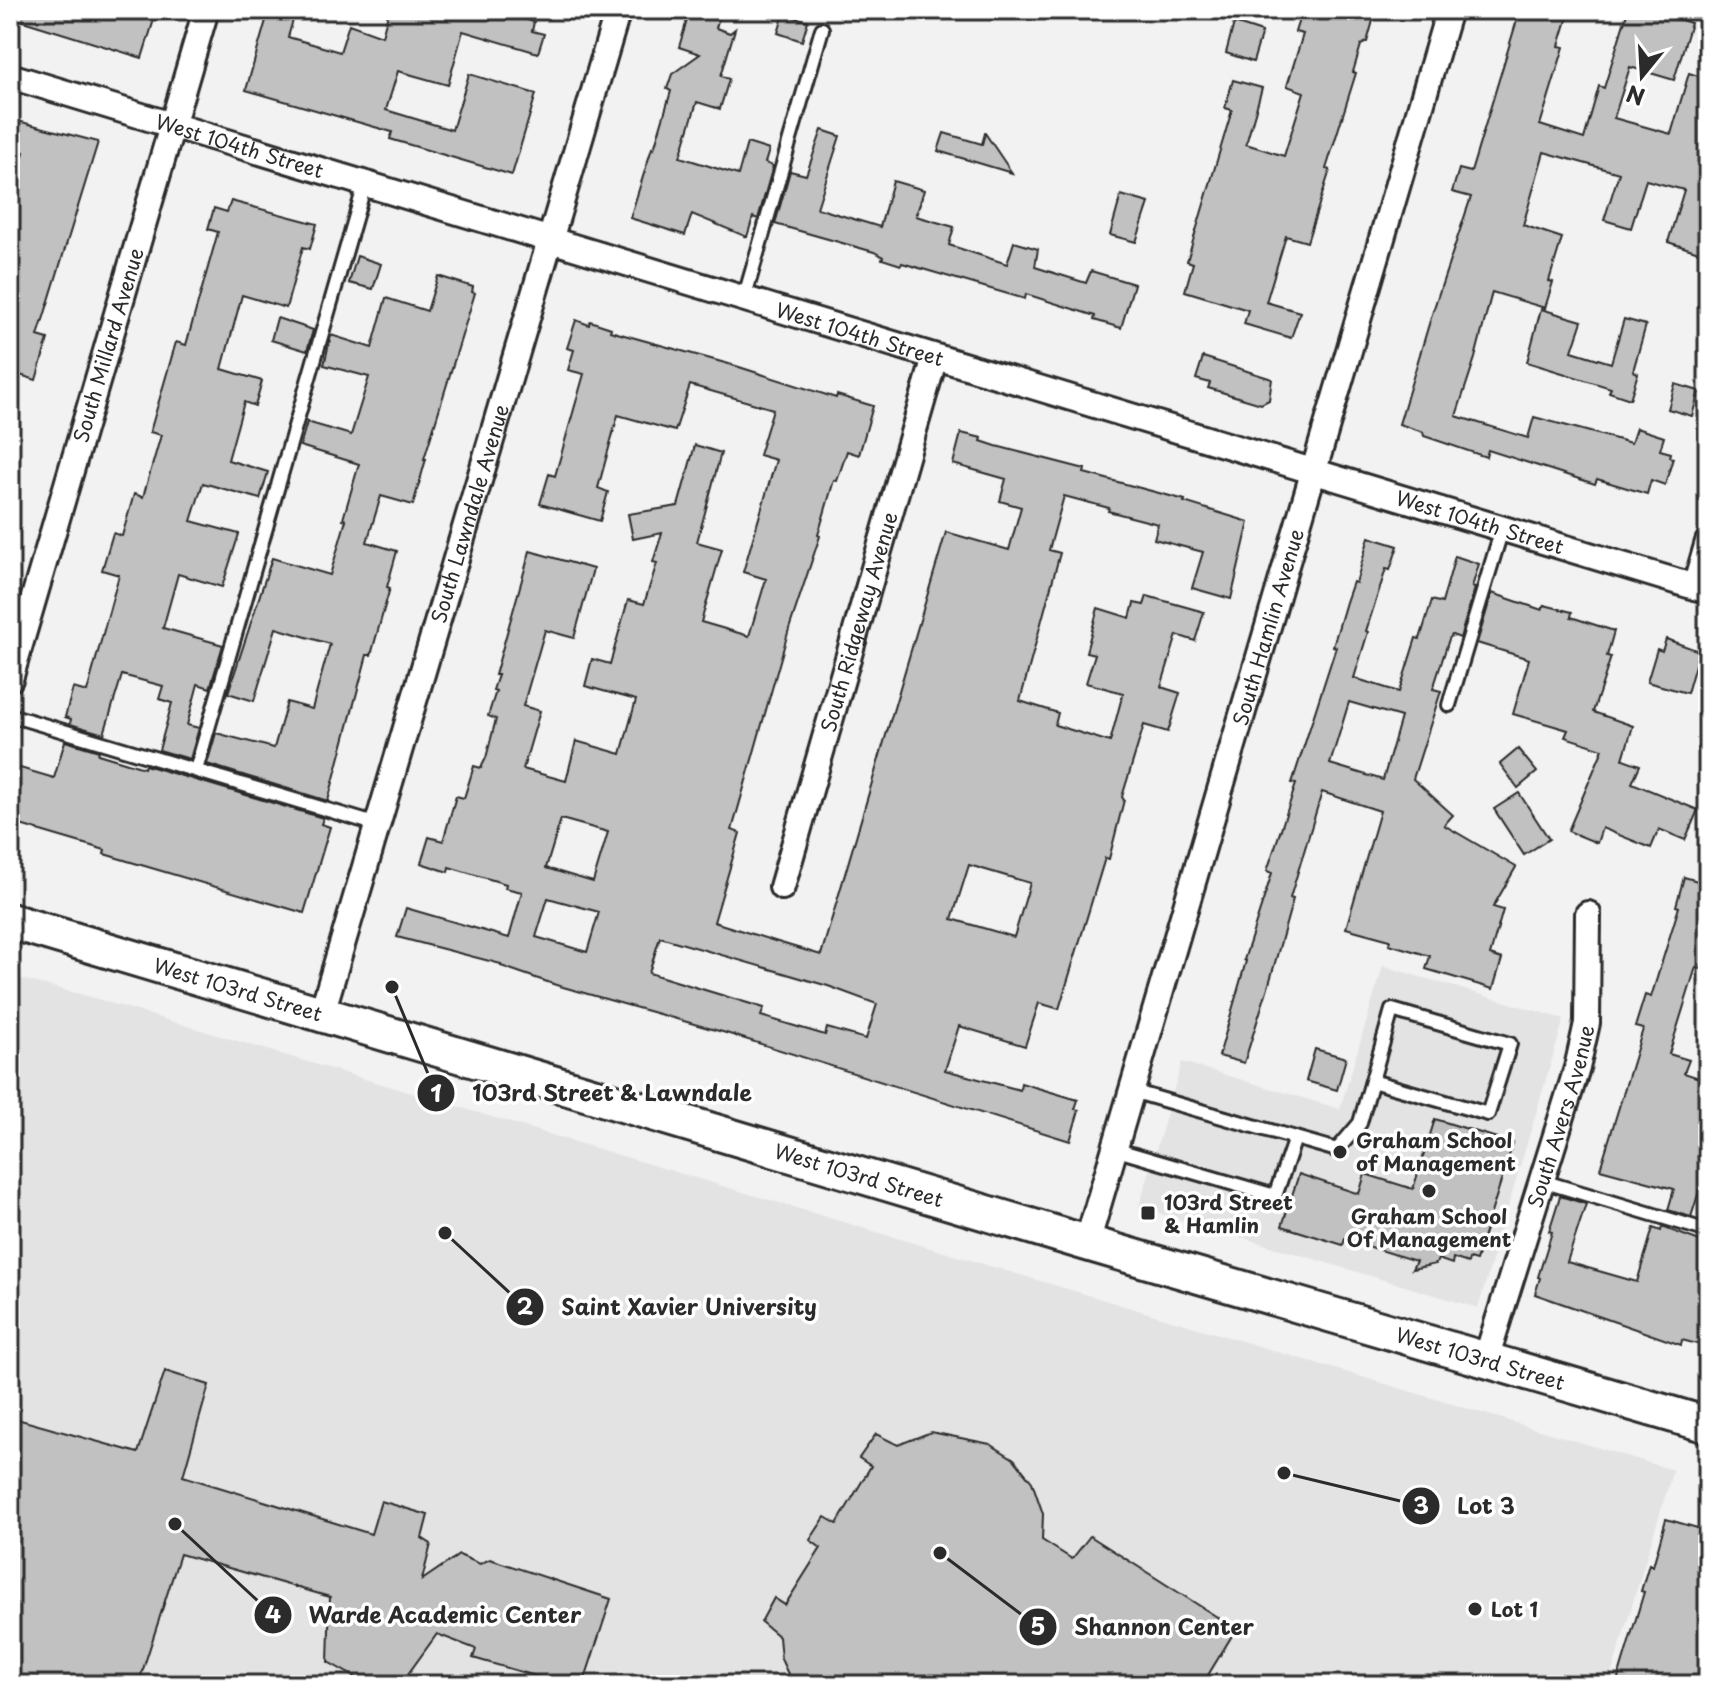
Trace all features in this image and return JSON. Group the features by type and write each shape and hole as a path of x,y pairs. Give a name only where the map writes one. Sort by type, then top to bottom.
{"main road":[{"name":"West 103rd Street","path":"10,921 321,1016 1708,1425"}],"street":[{"name":"South Millard Avenue","path":"10,679 206,10"},
{"name":"South Lawndale Avenue","path":"321,1016 618,10"},
{"name":"South Hamlin Avenue","path":"1087,1243 1449,10"},
{"name":"West 104th Street","path":"10,76 1701,589"},
{"name":"South Ridgeway Avenue","path":"782,887 935,357"},
{"path":"1701,589 1708,542"},
{"name":"South Avers Avenue","path":"1486,1359 1577,1068 1587,1023 1588,914"}],"lane":[{"path":"744,299 822,29"},
{"path":"196,770 365,184"},
{"path":"1449,705 1502,529"},
{"path":"10,715 378,825"},
{"path":"1132,1091 1337,1150 1360,1123 1392,1010 1510,1044 1488,1114 1372,1081"},
{"path":"1114,1149 1275,1196 1295,1138"},
{"path":"1542,1181 1708,1231"}],"shaded area":[{"name":"Graham School of Management","path":"1383,966 1564,1019 1478,1308 1139,1207 1182,1062 1340,1109"},
{"path":"10,976 87,996 1673,1470 1608,1685 10,1685"}],"building":[{"path":"10,10 157,10 142,58 10,17"},
{"path":"269,10 296,10 288,37 340,52 349,24 382,36 389,10 410,15 411,10 496,10 534,22 532,31 544,34 538,53 463,31 448,85 398,71 386,110 452,130 469,74 536,94 512,175 390,139 392,132 246,90"},
{"path":"690,10 721,10 716,28 730,33 735,29 721,76 729,79 720,109 697,102 680,157 738,175 747,143 769,150 765,163 773,166 758,219 753,217 747,237 692,214 685,235 630,218 671,91 667,89 672,74 700,54 679,47"},
{"path":"1302,10 1376,10 1367,42 1361,45 1353,72 1356,73 1326,169 1330,170 1307,242 1286,236 1266,302 1300,312 1291,338 1244,324 1248,310 1185,291 1193,263 1187,261 1232,110 1225,108 1233,80 1262,88 1246,144 1284,156 1304,92 1287,86 1303,34 1295,32"},
{"path":"1520,10 1570,10 1559,46 1564,47 1540,125 1584,139 1599,86 1604,88 1628,10 1648,10 1691,23 1674,80 1630,67 1614,118 1671,134 1689,73 1708,79 1708,255 1668,242 1684,190 1646,180 1631,228 1604,220 1619,173 1544,152 1523,225 1562,238 1549,281 1553,282 1545,308 1492,292 1456,416 1528,438 1534,417 1631,443 1636,428 1664,437 1660,450 1671,453 1670,457 1673,458 1665,485 1651,480 1647,494 1597,479 1595,484 1488,450 1486,457 1399,424 1471,197 1452,192 1459,169 1471,172"},
{"path":"784,14 808,21 802,41 778,33"},
{"path":"1234,23 1262,32 1253,62 1226,53"},
{"path":"10,119 98,142 38,336 48,339 36,380 10,372 10,201 24,152 10,148"},
{"path":"822,130 840,136 817,208 880,227 893,181 924,190 916,216 954,227 949,245 1007,264 1014,242 1038,249 1035,267 1086,283 1091,271 1134,284 1121,328 1094,320 1095,316 1026,294 1025,299 901,265 882,259 874,252 775,224 790,171 806,175"},
{"path":"944,133 982,144 985,133 1012,173 938,151"},
{"path":"1121,195 1149,203 1136,242 1110,235"},
{"path":"231,201 317,224 310,249 303,247 286,308 242,295 222,369 262,381 255,406 244,402 228,460 268,472 260,499 203,483 191,521 239,534 222,587 178,574 163,628 223,645 210,688 198,684 187,725 199,728 190,759 159,750 172,703 159,699 163,686 122,675 104,734 70,724 71,719 65,717 73,688 87,692 119,575 102,570 113,533 122,536 134,494 143,497 161,435 150,432 176,342 186,345 218,232 208,229 214,208 227,212"},
{"path":"357,256 381,264 373,289 349,283"},
{"path":"438,276 473,287 472,292 475,293 413,505 381,496 367,542 397,551 387,587 390,588 371,655 367,655 328,801 207,764 216,733 274,748 287,702 312,709 330,644 276,628 254,701 228,693 272,558 330,575 346,520 343,519 359,464 300,446 307,422 351,435 369,377 324,365 331,335 372,348 386,298 427,311"},
{"path":"1541,309 1582,321 1572,351 1611,363 1624,319 1646,325 1633,371 1638,373 1630,399 1609,392 1611,388 1527,362"},
{"path":"277,318 313,330 307,351 271,340"},
{"path":"576,320 589,325 590,321 611,328 610,331 836,398 837,395 873,406 859,455 847,451 837,481 834,480 732,830 740,833 714,922 821,955 946,532 1009,550 1021,507 1000,501 1006,479 953,464 961,433 1249,522 1231,599 1192,588 1203,552 1154,539 1158,524 1064,496 1049,550 1060,553 1020,701 1058,713 1055,725 1110,742 1123,693 1086,683 1095,654 1086,652 1098,608 1130,618 1134,603 1144,605 1147,596 1204,612 1195,641 1177,635 1161,687 1180,693 1168,732 1144,725 1122,797 1124,800 1109,859 1105,858 1059,1009 1039,1003 1025,1046 959,1026 945,1070 1020,1090 1021,1083 1078,1100 1075,1109 1079,1110 1070,1141 726,1033 556,985 501,964 397,937 406,908 509,938 522,892 449,867 448,872 421,863 429,837 443,841 456,796 464,798 474,766 481,768 486,758 496,719 488,716 496,691 493,690 498,675 495,675 530,551 593,569 574,638 545,630 523,706 540,711 523,769 566,781 576,741 621,754 636,700 585,686 592,659 610,664 628,600 644,604 657,563 653,562 662,533 633,539 628,514 678,506 695,445 721,453 697,542 722,549 701,622 749,636 766,579 743,572 776,460 759,455 773,409 690,385 675,431 618,415 598,488 608,492 600,521 540,504 549,474 555,476 584,374 568,370 574,350 567,348","holes":["561,819 608,832 593,882 546,868","969,865 1030,883 1014,937 952,919","548,898 599,912 587,952 536,937","660,937 828,986 877,1004 866,1039 827,1028 825,1035 761,1016 764,1008 649,973"]},
{"path":"1203,357 1272,379 1269,400 1261,404 1208,388 1210,383 1196,379"},
{"path":"1675,384 1699,391 1692,416 1668,409"},
{"path":"1369,537 1398,546 1390,570 1386,569 1354,678 1399,692 1432,600 1442,603 1455,556 1479,564 1460,638 1452,635 1449,639 1433,689 1441,691 1413,779 1453,815 1444,825 1516,867 1493,907 1503,910 1490,955 1502,959 1493,989 1426,969 1430,956 1389,944 1390,940 1346,928 1380,811 1322,792 1244,1063 1219,1056 1244,960 1272,873 1267,871 1296,784 1292,783 1336,647 1333,646 1346,602 1353,582 1356,583","holes":["1349,702 1401,717 1383,780 1330,764"]},
{"path":"1492,593 1542,610 1544,605 1572,612 1571,617 1614,631 1607,656 1611,657 1593,712 1633,726 1623,759 1640,765 1632,783 1698,810 1685,840 1659,829 1651,848 1602,828 1597,843 1568,831 1603,749 1565,737 1568,730 1513,714 1529,659 1477,643"},
{"path":"1666,639 1699,651 1687,693 1647,682 1657,649 1662,651"},
{"path":"65,741 144,768 145,765 323,818 321,824 330,827 304,913 104,854 105,850 10,822 10,765 54,778"},
{"path":"1518,749 1537,772 1518,788 1500,764"},
{"path":"1519,793 1549,839 1524,855 1494,809"},
{"path":"1684,877 1708,884 1708,971 1696,967 1669,1054 1689,1060 1684,1073 1708,1081 1708,1163 1691,1217 1668,1210 1674,1189 1600,1169 1643,1029 1635,1027 1645,995 1651,997 1679,907 1676,906"},
{"path":"1315,1049 1346,1058 1337,1090 1306,1081"},
{"name":"Graham School Of Management","path":"1435,1119 1513,1143 1476,1261 1469,1259 1468,1263 1453,1258 1452,1264 1438,1259 1436,1264 1412,1269 1416,1261 1345,1239 1343,1245 1282,1226 1299,1174 1359,1194 1365,1174 1413,1189"},
{"path":"1560,1196 1586,1204 1567,1262 1637,1282 1653,1228 1661,1231 1662,1227 1708,1244 1708,1347 1682,1340 1681,1345 1535,1294"},
{"path":"165,1371 209,1385 183,1476 371,1534 381,1501 428,1515 422,1538 431,1544 422,1580 459,1555 480,1564 490,1559 611,1599 583,1685 567,1685 473,1658 476,1649 437,1634 400,1685 369,1685 328,1662 330,1597 180,1554 138,1685 10,1685 10,1417 138,1453"},
{"path":"931,1432 990,1444 1014,1459 1032,1482 1043,1514 1042,1540 1072,1559 1090,1536 1236,1629 1202,1685 793,1685 781,1659 779,1637 761,1622 774,1598 785,1605 821,1548 810,1540 825,1517 837,1524 871,1466 859,1458 876,1434 898,1445"},
{"path":"1666,1519 1708,1531 1708,1685 1616,1685 1644,1592 1641,1591 1649,1564 1653,1566"}],"place":[{"name":"103rd Street & Lawndale","path":"392,987"},
{"name":"Graham School of Management","path":"1340,1152"},
{"name":"Graham School Of Management","path":"1429,1191"},
{"name":"103rd Street & Hamlin","path":"1148,1213"},
{"name":"Saint Xavier University","path":"445,1233"},
{"name":"Lot 3","path":"1284,1473"},
{"name":"Warde Academic Center","path":"175,1524"},
{"name":"Shannon Center","path":"940,1553"},
{"name":"Lot 1","path":"1475,1609"}]}
